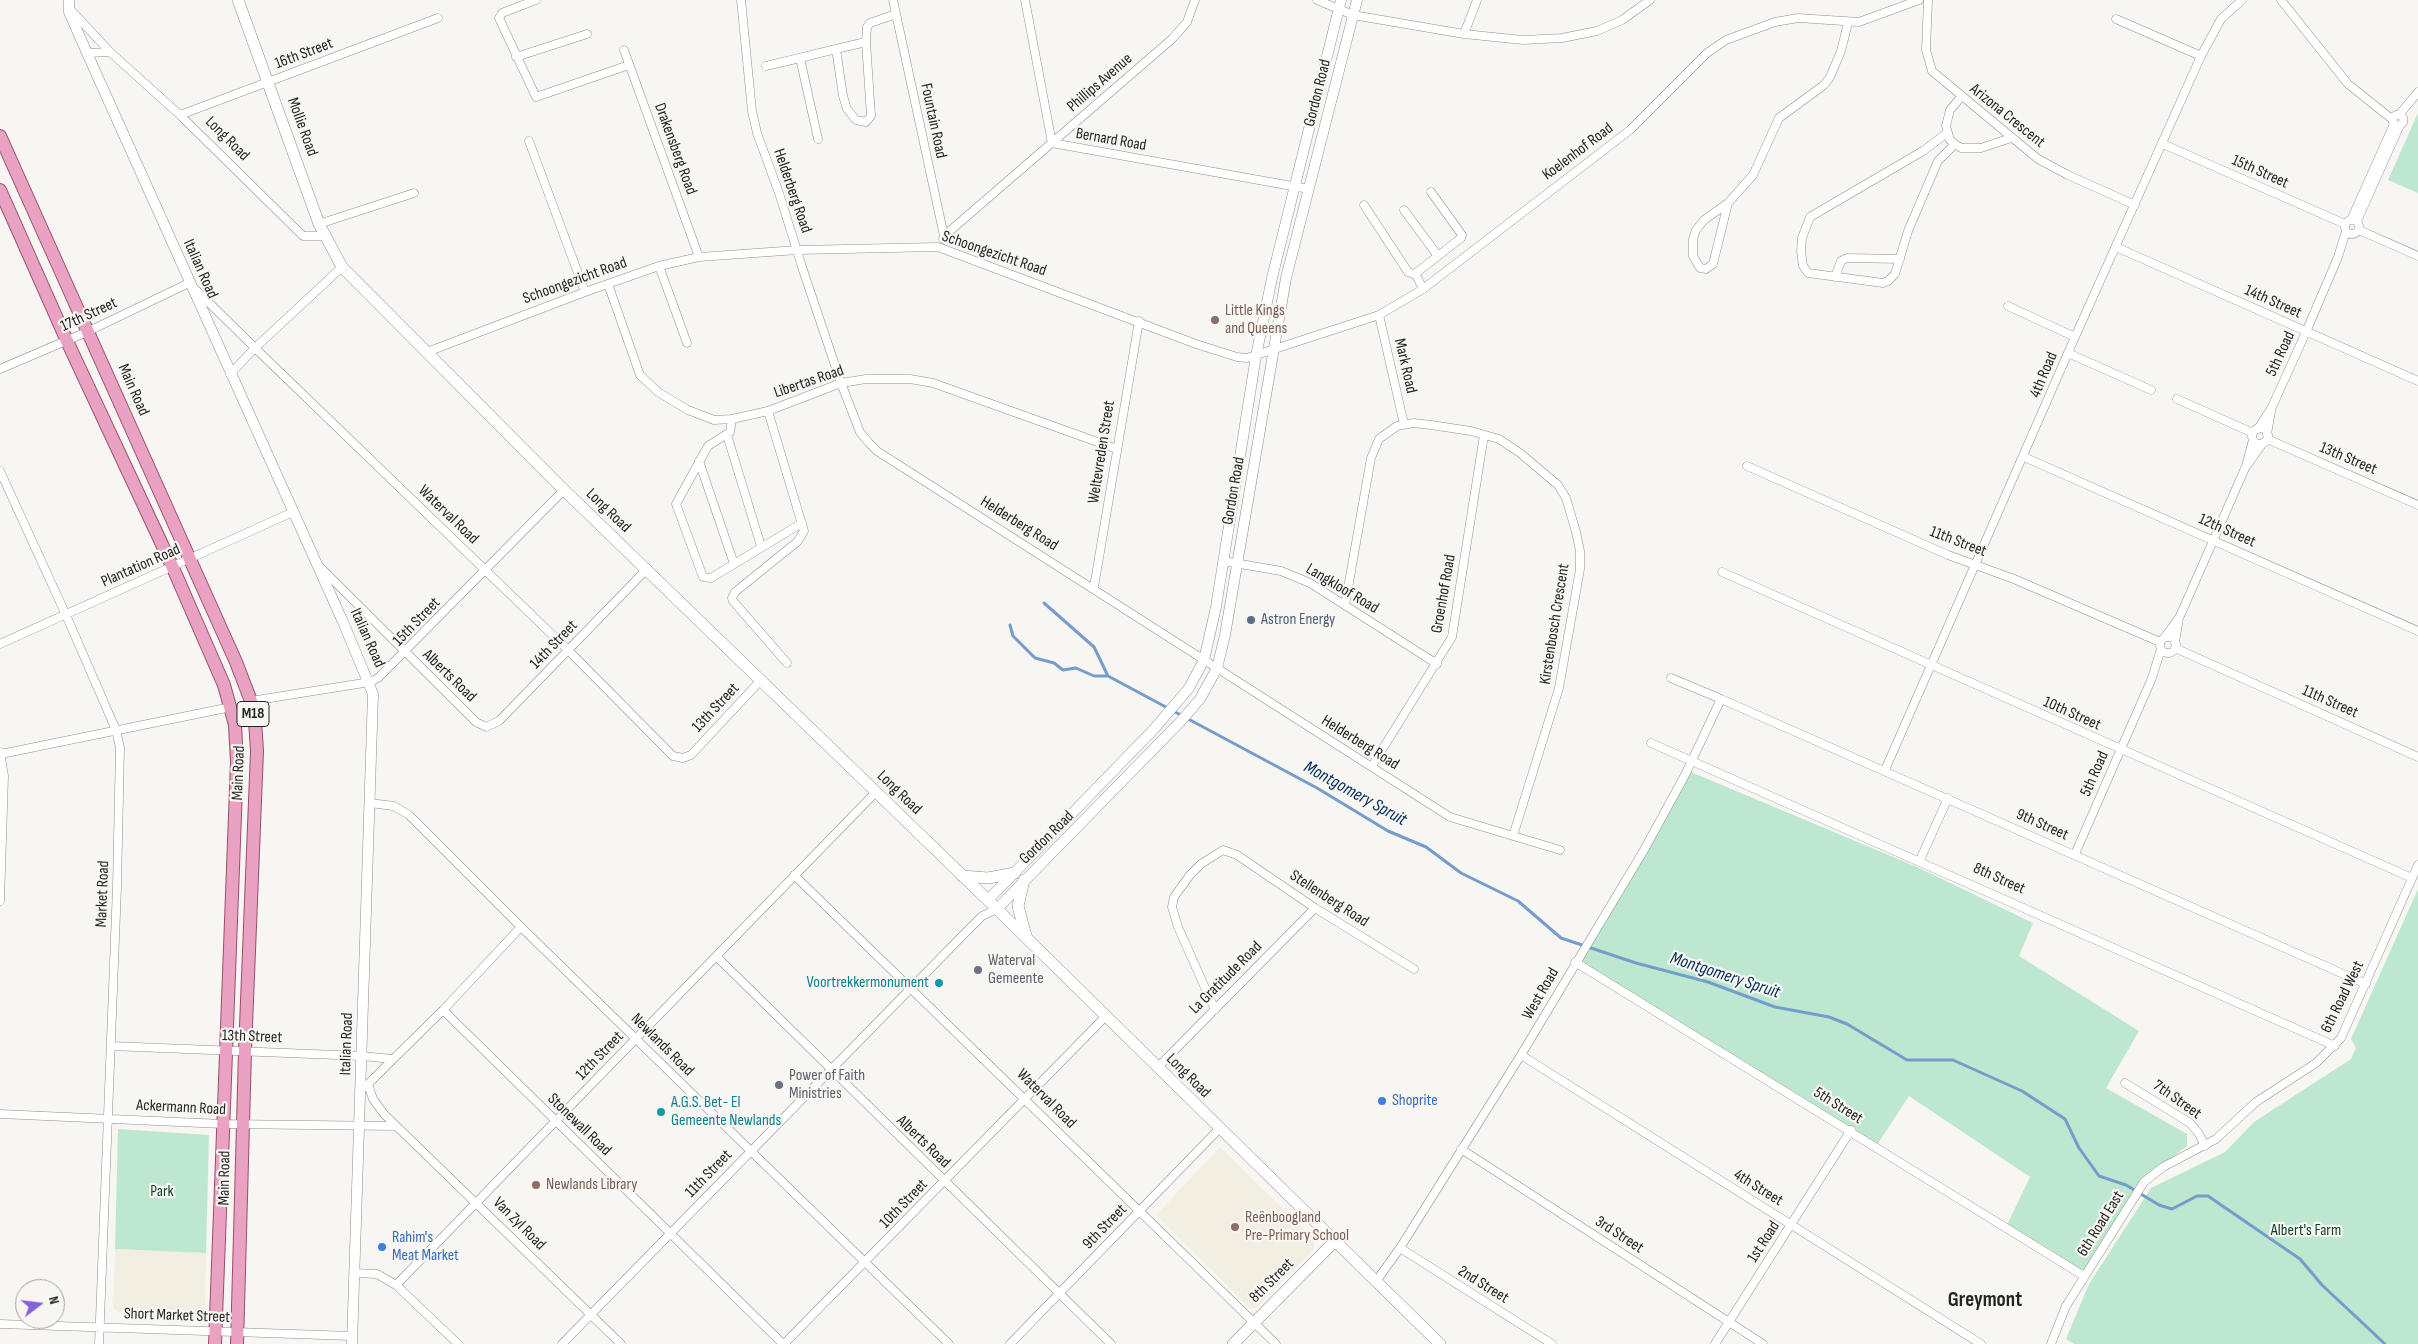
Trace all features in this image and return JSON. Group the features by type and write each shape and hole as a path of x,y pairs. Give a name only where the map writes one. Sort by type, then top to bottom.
{"main road":[{"name":"Mollie Road","path":"238,0 319,224 340,265"},
{"name":"Main Road","path":"0,136 240,671 251,701 255,720 256,751 237,1338"},
{"name":"Main Road","path":"0,190 67,340 173,568 231,707 235,725 237,762 215,1338"},
{"name":"Long Road","path":"340,265 564,490 875,793 988,900 1219,1130 1377,1280 1440,1344"},
{"path":"962,876 988,878 1019,877 1018,906 1022,926 1028,941"},
{"name":"8th Street","path":"1233,1344 1335,1241"}],"street":[{"path":"536,0 500,15 500,20 516,57 536,97 630,65"},
{"name":"Helderberg Road","path":"741,0 752,111 757,133 798,250 841,383 860,432 877,451 1094,587 1204,660 1450,817 1560,850"},
{"name":"Fountain Road","path":"893,0 944,236"},
{"name":"Bernard Road","path":"1025,0 1052,143 1309,189"},
{"name":"Phillips Avenue","path":"944,236 1180,30 1191,14 1196,0"},
{"path":"1317,0 1340,5 1353,15 1464,34 1523,40 1562,38 1597,30 1622,20 1650,0"},
{"name":"Gordon Road","path":"988,900 1019,877 1086,821 1184,718 1204,692 1217,668 1225,637 1286,278 1357,0"},
{"path":"1464,34 1477,0"},
{"name":"Koelenhof Road","path":"1256,356 1379,315 1424,289 1630,130 1707,53 1726,40 1775,22 1798,18 1848,23 1859,22 1919,0"},
{"name":"Arizona Crescent","path":"1928,0 1926,50 1932,71 2038,159 2068,175 2135,205"},
{"name":"4th Road","path":"1885,770 2024,457 2075,337 2202,56 2220,19 2242,0"},
{"path":"2281,0 2338,73 2375,107 2397,120"},
{"name":"Long Road","path":"69,4 110,52 180,115 302,236 325,236"},
{"name":"Italian Road","path":"69,4 87,53 189,283 370,682 374,702 362,1056 364,1088 360,1127 352,1340"},
{"name":"Gordon Road","path":"997,909 1019,877 1190,688 1204,660 1223,561 1256,356 1272,278 1340,5"},
{"path":"836,49 843,96 847,109 856,120 866,122 871,116 866,33 870,23 896,14"},
{"name":"16th Street","path":"180,115 438,18"},
{"path":"2116,19 2202,56"},
{"path":"1728,203 1720,225 1714,260 1709,268 1700,268 1693,256 1692,247 1696,230 1704,220 1728,203 1759,167 1779,118 1824,85 1830,77 1841,51 1848,23"},
{"path":"516,57 587,34"},
{"path":"836,49 800,58 766,66 836,49 866,42"},
{"name":"Drakensberg Road","path":"624,50 699,257"},
{"path":"87,53 110,52"},
{"path":"800,58 818,139"},
{"name":"5th Road","path":"2075,854 2152,678 2162,643 2180,616 2246,466 2255,434 2272,407 2306,332 2397,120 2416,95"},
{"path":"1961,97 1950,110 1946,126 1947,133 1955,144 1961,148 1976,149 2011,138"},
{"path":"1947,133 1924,151 1810,216 1802,238 1804,266 1808,273 1883,283 1895,274 1908,231 1938,161 1955,144"},
{"path":"529,141 585,292"},
{"name":"15th Street","path":"2163,144 2418,256"},
{"path":"1416,276 1461,238 1462,234 1431,192"},
{"path":"319,224 414,193"},
{"path":"1364,205 1408,272 1416,276 1424,289"},
{"path":"1404,210 1438,256"},
{"path":"938,247 944,236"},
{"name":"Schoongezicht Road","path":"427,352 659,266 699,257 798,250 938,247 1237,357 1256,356"},
{"name":"14th Street","path":"2116,247 2418,381"},
{"path":"1835,277 1841,261 1847,258 1900,259"},
{"path":"230,374 340,265"},
{"path":"659,266 687,343"},
{"name":"17th Street","path":"0,369 88,331 189,283"},
{"name":"Waterval Road","path":"189,283 568,650 669,753 678,758 691,755"},
{"name":"Libertas Road","path":"608,284 640,375 658,392 688,410 714,420 732,419 768,411 841,383 910,378 933,384 1117,449"},
{"path":"2008,306 2075,337"},
{"name":"Mark Road","path":"1379,315 1404,424"},
{"name":"Weltevreden Street","path":"1094,587 1138,321"},
{"path":"2068,353 2151,390"},
{"path":"2177,399 2255,434 2265,430 2266,439 2257,444 2255,434"},
{"name":"5th Road","path":"2246,466 2266,439 2272,407"},
{"path":"768,411 804,531 803,535 735,592 732,598 787,663"},
{"path":"732,419 730,432 708,446 676,506 703,577 711,578 802,522"},
{"path":"1345,605 1371,458 1380,439 1397,426 1404,424"},
{"name":"Kirstenbosch Crescent","path":"1404,424 1431,425 1484,435 1510,444 1558,485 1566,498 1580,551 1580,569 1559,688 1513,836"},
{"path":"727,435 761,546"},
{"name":"Groenhof Road","path":"1372,766 1452,638 1484,435"},
{"name":"13th Street","path":"2266,439 2418,505"},
{"name":"12th Street","path":"2024,457 2418,631"},
{"path":"699,461 734,564"},
{"name":"11th Street","path":"1747,466 1948,555 1976,564 2162,643"},
{"name":"Market Road","path":"0,471 116,730 120,765 112,1046 99,1344"},
{"name":"15th Street","path":"251,701 370,682 385,673 564,490"},
{"name":"Plantation Road","path":"0,644 173,568 293,512"},
{"name":"Langkloof Road","path":"1223,561 1281,571 1320,588 1437,664"},
{"name":"Alberts Road","path":"318,565 476,722"},
{"name":"14th Street","path":"476,722 486,727 500,721 646,570"},
{"name":"10th Street","path":"1722,572 2121,751 2412,878"},
{"name":"5th Road","path":"2152,678 2173,647 2180,616"},
{"path":"2162,643 2171,637 2173,647"},
{"path":"2162,643 2173,647"},
{"name":"11th Street","path":"2173,647 2418,757"},
{"name":"9th Street","path":"1671,678 1885,770 2366,984"},
{"name":"13th Street","path":"691,755 761,680"},
{"name":"West Road","path":"1377,1280 1400,1248 1521,1055 1575,962 1644,850 1692,761 1721,699"},
{"path":"0,901 4,776 0,753 231,707"},
{"name":"8th Street","path":"1651,743 2334,1046"},
{"name":"12th Street","path":"396,1285 875,793"},
{"path":"1919,862 1948,798"},
{"name":"Newlands Road","path":"370,803 394,806 409,815 750,1152 948,1344"},
{"name":"Stellenberg Road","path":"1215,1010 1178,927 1172,907 1174,897 1180,888 1201,864 1223,850 1230,851 1315,908 1414,969"},
{"name":"6th Road West","path":"2205,1146 2221,1135 2245,1111 2316,1063 2334,1046 2345,1030 2418,865"},
{"name":"Waterval Road","path":"794,875 1276,1344"},
{"name":"11th Street","path":"982,916 988,900"},
{"name":"La Gratitude Road","path":"1157,1068 1315,908"},
{"name":"11th Street","path":"562,1344 982,916 997,909"},
{"path":"364,1088 443,1010 521,927"},
{"name":"Alberts Road","path":"717,957 1111,1344"},
{"name":"5th Street","path":"1575,962 1851,1130 2084,1276"},
{"name":"Stonewall Road","path":"443,1010 783,1344"},
{"name":"10th Street","path":"783,1344 865,1263 1105,1017"},
{"name":"13th Street","path":"112,1046 362,1056 392,1059"},
{"name":"4th Street","path":"1521,1055 1981,1344"},
{"name":"7th Street","path":"2125,1083 2190,1122 2205,1146"},
{"name":"Van Zyl Road","path":"364,1088 396,1126 477,1202 621,1344"},
{"name":"Ackermann Road","path":"0,1114 223,1124 360,1127"},
{"path":"360,1127 396,1126"},
{"name":"9th Street","path":"1010,1344 1219,1130"},
{"name":"1st Road","path":"1715,1344 1851,1130"},
{"name":"6th Road East","path":"2051,1344 2060,1318 2084,1276 2140,1188 2163,1167 2205,1146"},
{"name":"3rd Street","path":"1461,1149 1763,1344"},
{"name":"2nd Street","path":"1400,1248 1552,1344"},
{"path":"354,1273 377,1274 396,1285 458,1344"},
{"name":"Short Market Street","path":"0,1324 100,1327 215,1338 352,1340"}],"shaded area":[{"name":"Reënboogland Pre-Primary School","path":"1220,1147 1314,1239 1314,1249 1256,1308 1250,1308 1156,1215"},
{"path":"115,1249 206,1253 205,1311 194,1319 140,1317 139,1313 118,1312 113,1308"}],"green space":[{"path":"2418,113 2418,193 2388,180"},
{"path":"1691,772 1917,867 2033,923 2019,956 2139,1031 2106,1088 2187,1134 2187,1146 2143,1180 2081,1275 2006,1227 2030,1177 1909,1096 1877,1145 1579,960"},
{"name":"Albert's Farm","path":"2418,889 2418,1344 2074,1344 2066,1339 2089,1284 2151,1188 2225,1152 2254,1122 2351,1059 2356,1048 2351,1039"},
{"name":"Park","path":"118,1129 209,1135 206,1253 115,1249"}],"waterway":[{"name":"Montgomery Spruit","path":"1044,603 1094,647 1108,676 1317,788 1388,831 1426,847 1461,873 1518,901 1561,938 1636,963 1708,982 1775,1007 1829,1017 1847,1024 1907,1060 1953,1060 2022,1091 2065,1119 2079,1148 2099,1176 2126,1185 2159,1205 2172,1209 2197,1196 2208,1196 2300,1259 2322,1285 2385,1344"},
{"path":"1010,625 1013,636 1035,658 1054,663 1063,670 1076,668 1094,676 1108,676"}],"place":[{"name":"Little Kings and Queens","path":"1215,320"},
{"name":"Astron Energy","path":"1251,620"},
{"name":"Waterval Gemeente","path":"978,970"},
{"name":"Voortrekkermonument","path":"939,983"},
{"name":"Power of Faith Ministries","path":"779,1085"},
{"name":"Shoprite","path":"1382,1101"},
{"name":"A.G.S. Bet- El Gemeente Newlands","path":"661,1112"},
{"name":"Newlands Library","path":"536,1185"},
{"name":"Reënboogland Pre-Primary School","path":"1235,1227"},
{"name":"Rahim's Meat Market","path":"382,1247"}],"district":[{"name":"Greymont","path":"1985,1301"}]}
